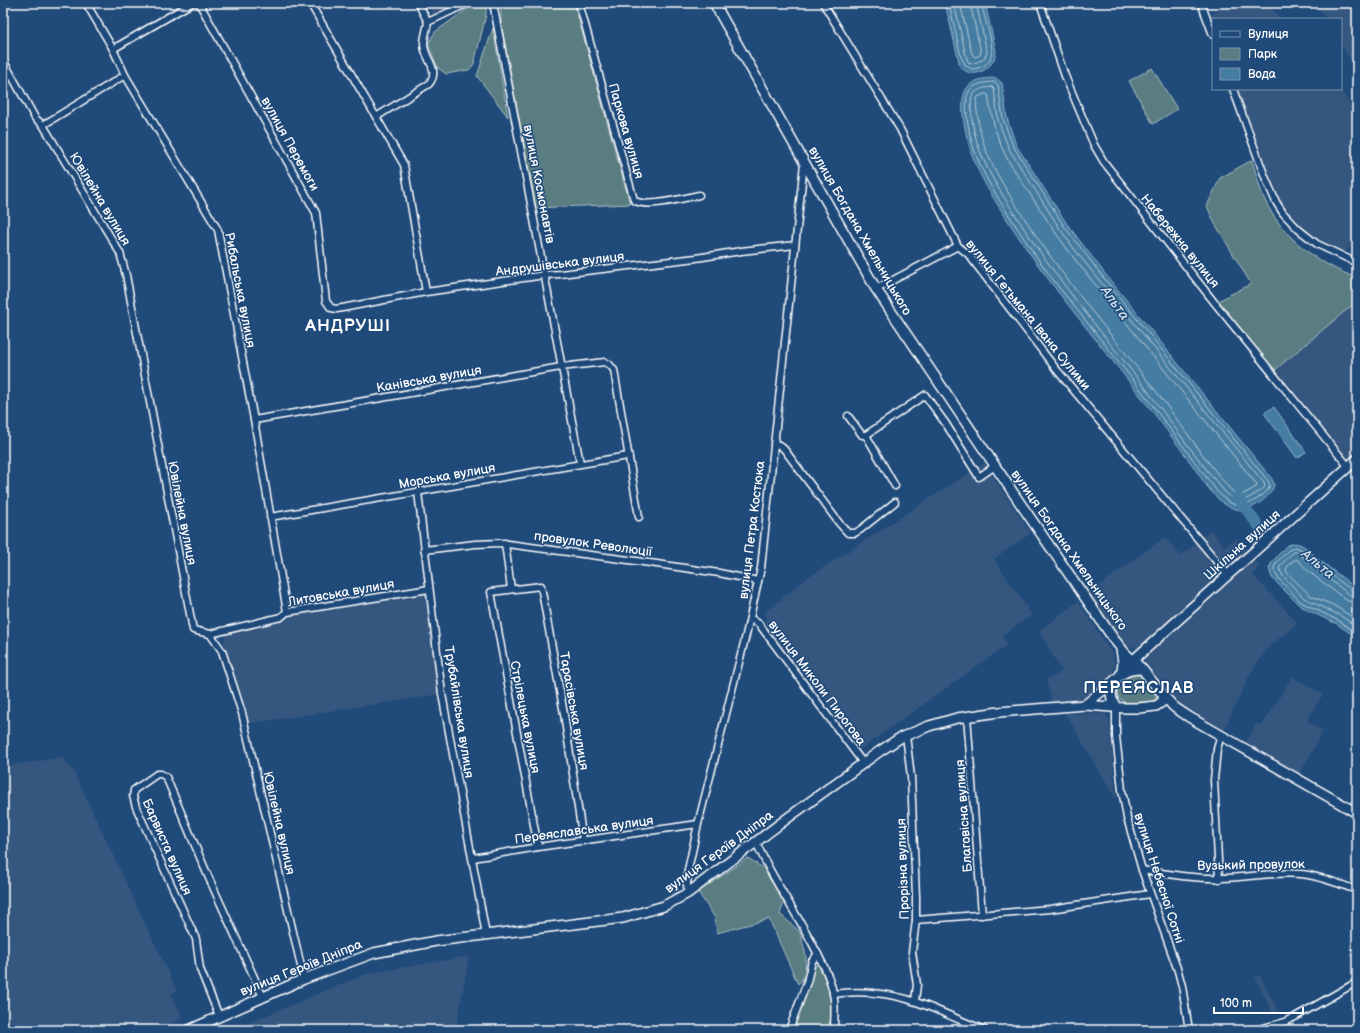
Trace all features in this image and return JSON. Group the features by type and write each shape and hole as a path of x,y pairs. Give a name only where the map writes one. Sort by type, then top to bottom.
{"main road":[{"name":"вулиця Богдана Хмельницького","path":"714,3 876,289 995,466 1121,648 1132,661 1142,669 1164,696"},
{"name":"Шкільна вулиця","path":"1118,678 1132,661 1357,459"},
{"name":"вулиця Богдана Хмельницького","path":"1121,648 1132,652 1144,651"},
{"name":"вулиця Богдана Хмельницького","path":"1116,708 1112,699 1111,690 1118,678 1123,663 1121,648"},
{"path":"1085,706 1131,669 1142,669 1141,661 1144,651"},
{"path":"1156,706 1162,702 1164,696 1177,709 1357,813"},
{"name":"вулиця Героїв Дніпра","path":"189,1030 304,979 374,953 436,941 624,918 656,909 688,893 888,746 906,735 929,726 967,716 1024,709 1085,706 1116,708 1156,706"},
{"path":"1156,706 1177,709"}],"street":[{"name":"Рибальська вулиця","path":"86,3 113,50 125,75 218,230 254,420 287,612"},
{"path":"113,50 192,3"},
{"name":"вулиця Перемоги","path":"199,3 316,213 326,301 329,306"},
{"path":"310,3 404,165 426,292"},
{"path":"376,117 429,84 432,80 433,71 424,45 428,22 418,3"},
{"path":"428,22 468,3"},
{"name":"вулиця Космонавтів","path":"493,3 580,464"},
{"name":"Паркова вулиця","path":"579,3 634,200 640,203 653,203 699,195"},
{"name":"вулиця Гетьмана Івана Сулими","path":"823,3 900,129 958,246 968,254 1056,369 1228,575"},
{"name":"Набережна вулиця","path":"1040,3 1065,76 1094,146 1104,162 1214,302 1348,466"},
{"path":"1201,3 1212,32"},
{"name":"Ювілейна вулиця","path":"3,60 35,118 43,125 120,253 126,275 193,630 210,634 222,651 242,713 304,979"},
{"path":"43,125 125,75"},
{"path":"1233,90 1264,177 1281,209 1289,220 1309,238 1326,249 1357,263"},
{"name":"вулиця Петра Костюка","path":"688,893 686,885 688,870 698,824 750,618 763,551 804,163"},
{"name":"Андрушівська вулиця","path":"329,306 337,310 426,292 545,275 637,266 795,245"},
{"path":"876,289 958,246"},
{"name":"Канівська вулиця","path":"254,420 561,367 602,362 608,363 614,370 628,456"},
{"name":"вулиця Богдана Хмельницького","path":"866,435 925,395 946,424 979,477 995,466"},
{"path":"848,416 862,435 866,435 895,486"},
{"path":"774,444 779,445 784,449 848,533 855,533 860,530 895,502"},
{"path":"628,456 639,517"},
{"name":"Морська вулиця","path":"270,517 628,456"},
{"name":"Трубайлівська вулиця","path":"418,492 442,694 486,935"},
{"name":"провулок Революції","path":"424,550 493,542 505,543 720,573 758,581"},
{"path":"505,543 511,589"},
{"name":"Тарасівська вулиця","path":"511,589 541,586 564,714 583,841"},
{"name":"Литовська вулиця","path":"210,634 281,616 287,612 429,588"},
{"name":"Стрілецька вулиця","path":"511,589 490,592 538,847"},
{"name":"вулиця Миколи Пирогова","path":"750,618 759,624 863,763"},
{"name":"вулиця Небесної Сотні","path":"1116,708 1116,736 1123,801 1142,870 1180,978 1189,1030"},
{"name":"Благовісна вулиця","path":"967,716 982,915"},
{"name":"Прорізна вулиця","path":"906,735 911,777 916,920 912,952 917,985 915,1001"},
{"path":"1219,878 1214,776 1217,749 1221,735"},
{"name":"Барвиста вулиця","path":"219,1016 200,969 196,939 136,807 133,796 134,790 157,774 161,774 166,777 208,876 263,997"},
{"name":"Переяславська вулиця","path":"473,858 698,824"},
{"path":"756,842 764,860 818,954 828,977 833,994 834,1030"},
{"name":"Вузький провулок","path":"1142,870 1195,877 1219,878 1277,873 1302,874 1322,878 1357,890"},
{"path":"916,920 1050,909 1150,894"},
{"path":"789,1030 807,982 812,961 818,954"},
{"path":"1255,1030 1282,1023 1295,1017 1357,982"},
{"path":"833,994 847,992 870,993 915,1001 985,1030"}],"shaded area":[{"path":"426,3 457,3 433,15"},
{"path":"1233,3 1266,3 1280,18 1212,18 1212,32 1206,17"},
{"path":"1316,3 1357,3 1357,70 1342,47 1342,18 1325,18"},
{"path":"1233,90 1341,90 1357,115 1357,244 1340,255 1305,235 1276,202"},
{"path":"1357,301 1357,459 1348,466 1272,373"},
{"path":"984,463 1031,533 994,559 1032,615 1002,636 1008,644 861,749 804,671 794,667 768,630 764,613 807,578"},
{"path":"1211,530 1225,547 1236,538 1259,566 1253,575 1298,623 1268,648 1250,674 1224,730 1178,703 1144,661 1145,653 1140,649 1123,644 1089,593 1165,537 1181,556"},
{"path":"429,589 442,694 245,724 222,651 227,630 281,617 287,612"},
{"path":"1078,601 1113,655 1115,664 1113,674 1087,698 1081,701 1052,702 1046,680 1062,672 1039,631"},
{"path":"1292,677 1323,694 1307,721 1323,731 1300,774 1246,742 1257,723 1262,725"},
{"path":"1065,713 1105,714 1109,718 1116,799"},
{"path":"62,757 74,772 177,991 171,994 183,1018 156,1030 3,1030 3,767"},
{"path":"469,956 456,1030 231,1030 366,974"},
{"path":"1260,975 1278,1011 1273,1014 1255,977"}],"green space":[{"path":"475,3 483,3 486,5 486,15 474,64 469,70 446,74 438,68 428,44 435,32"},
{"path":"501,3 574,3 630,204 536,208 501,23"},
{"path":"493,28 508,117 477,76"},
{"path":"1152,68 1177,109 1153,124 1129,81"},
{"path":"1252,160 1264,198 1280,225 1291,237 1315,257 1328,265 1357,278 1357,301 1275,370 1221,305 1220,300 1251,284 1214,222 1207,206 1220,178"},
{"path":"1137,673 1146,680 1154,690 1157,697 1154,701 1136,704 1124,702 1120,699 1117,694 1121,680 1126,676"},
{"path":"748,858 763,868 784,902 780,914 800,932 806,956 805,974 798,984 769,919 717,933 715,918 698,892"},
{"path":"814,964 819,966 829,991 831,1018 827,1030 792,1030 797,1018"}],"water":[{"path":"945,3 985,3 996,51 992,63 982,71 971,73 965,71 960,66"},
{"path":"996,78 1002,83 1007,118 1016,145 1067,224 1106,275 1272,479 1274,485 1273,489 1257,505 1243,510 1234,509 1221,501 1212,492 1159,420 1040,268 993,198 979,172 969,146 965,131 962,106 965,91 968,86 979,80"},
{"path":"1274,407 1306,452 1297,458 1264,413"},
{"path":"1295,543 1305,547 1357,589 1357,638 1337,624 1299,605 1272,578 1269,569 1272,562 1286,546"}],"waterway":[{"name":"Альта","path":"1237,497 1260,528"}],"district":[{"name":"АНДРУШІ","path":"348,326"},
{"name":"ПЕРЕЯСЛАВ","path":"1139,688"}]}
